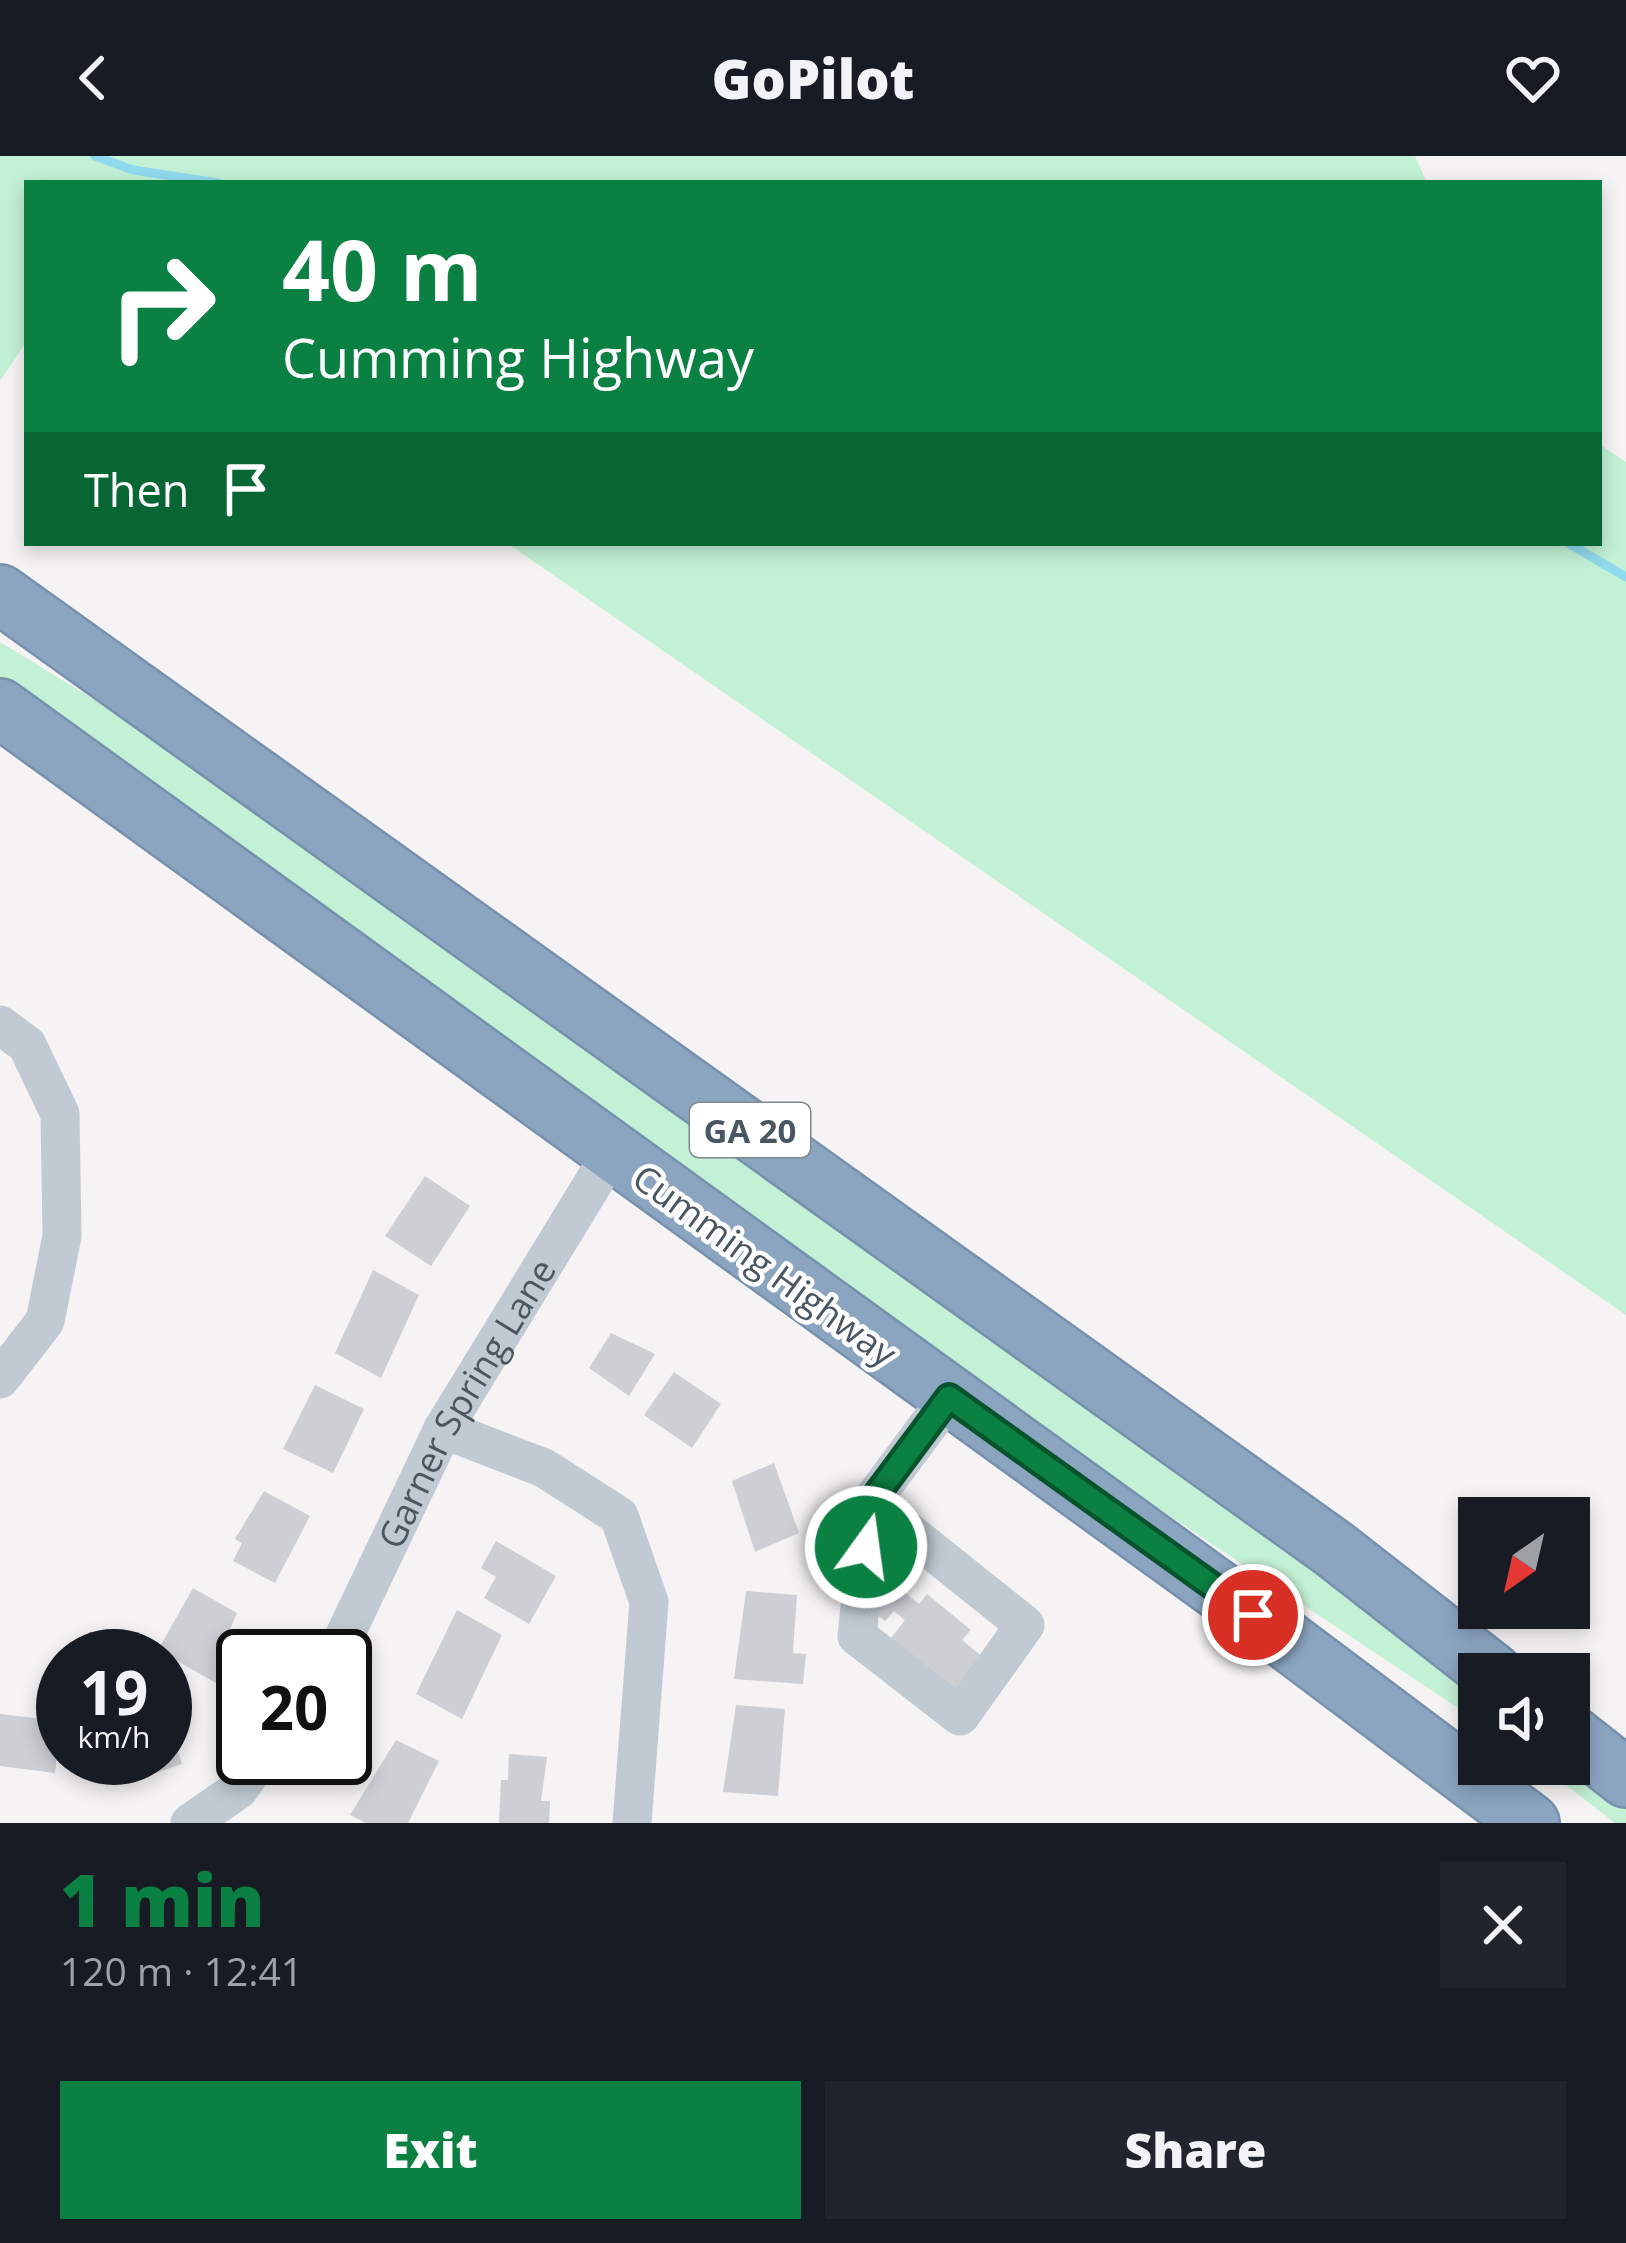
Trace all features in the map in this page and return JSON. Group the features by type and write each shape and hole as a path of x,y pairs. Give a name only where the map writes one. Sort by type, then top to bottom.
{"highway":[{"name":"GA 20","path":"0,595 1334,1549 1467,1653"},
{"name":"Cumming Highway","path":"0,708 1530,1823"},
{"path":"1590,1750 1626,1778"}],"street":[{"path":"0,1025 27,1045 60,1114 62,1236 45,1321 0,1379"},
{"name":"Garner Spring Lane","path":"347,1629 443,1429 611,1154"},
{"path":"871,1502 1025,1625 960,1716 857,1636 871,1502 949,1397"},
{"path":"443,1429 544,1468 620,1516 649,1602 632,1823"},
{"path":"190,1823 242,1785"}],"green space":[{"path":"0,156 1415,156 1426,180 24,180 24,345 0,381"},
{"path":"1602,446 1626,462 1626,1315 511,546 1602,546"},
{"path":"0,642 327,842 752,1150 1458,1676 1458,1708 1083,1458 0,677"},
{"path":"1590,1779 1626,1807 1626,1823 1615,1823 1566,1785 1590,1785"}],"building":[{"path":"425,1176 470,1206 431,1266 385,1236"},
{"path":"373,1270 419,1295 381,1378 335,1353"},
{"path":"611,1333 655,1354 629,1396 589,1368"},
{"path":"674,1372 721,1404 692,1448 644,1415"},
{"path":"315,1385 364,1409 333,1473 283,1449"},
{"path":"774,1463 799,1533 755,1552 732,1481"},
{"path":"264,1491 310,1516 275,1583 233,1561 242,1543 235,1539"},
{"path":"496,1541 556,1576 529,1624 484,1598 496,1577 481,1568"},
{"path":"891,1581 919,1604 927,1594 971,1630 962,1640 989,1662 961,1695 891,1638 905,1620 894,1611 885,1621 868,1608"},
{"path":"193,1588 237,1613 230,1629 216,1629 216,1683 192,1669 192,1629 170,1629"},
{"path":"746,1591 797,1595 793,1653 806,1654 803,1684 734,1679"},
{"path":"457,1610 502,1635 462,1719 416,1694"},
{"path":"736,1705 785,1709 778,1796 723,1792"},
{"path":"0,1714 36,1718 36,1771 0,1766"},
{"path":"396,1740 439,1761 408,1823 366,1823 350,1815"},
{"path":"509,1754 547,1757 541,1801 550,1801 549,1823 499,1823 501,1780 508,1780"}],"waterway":[{"path":"95,156 133,170 198,180"},
{"path":"1573,546 1626,577"}],"route":[{"path":"866,1547 871,1502 949,1397 1253,1615"}]}
